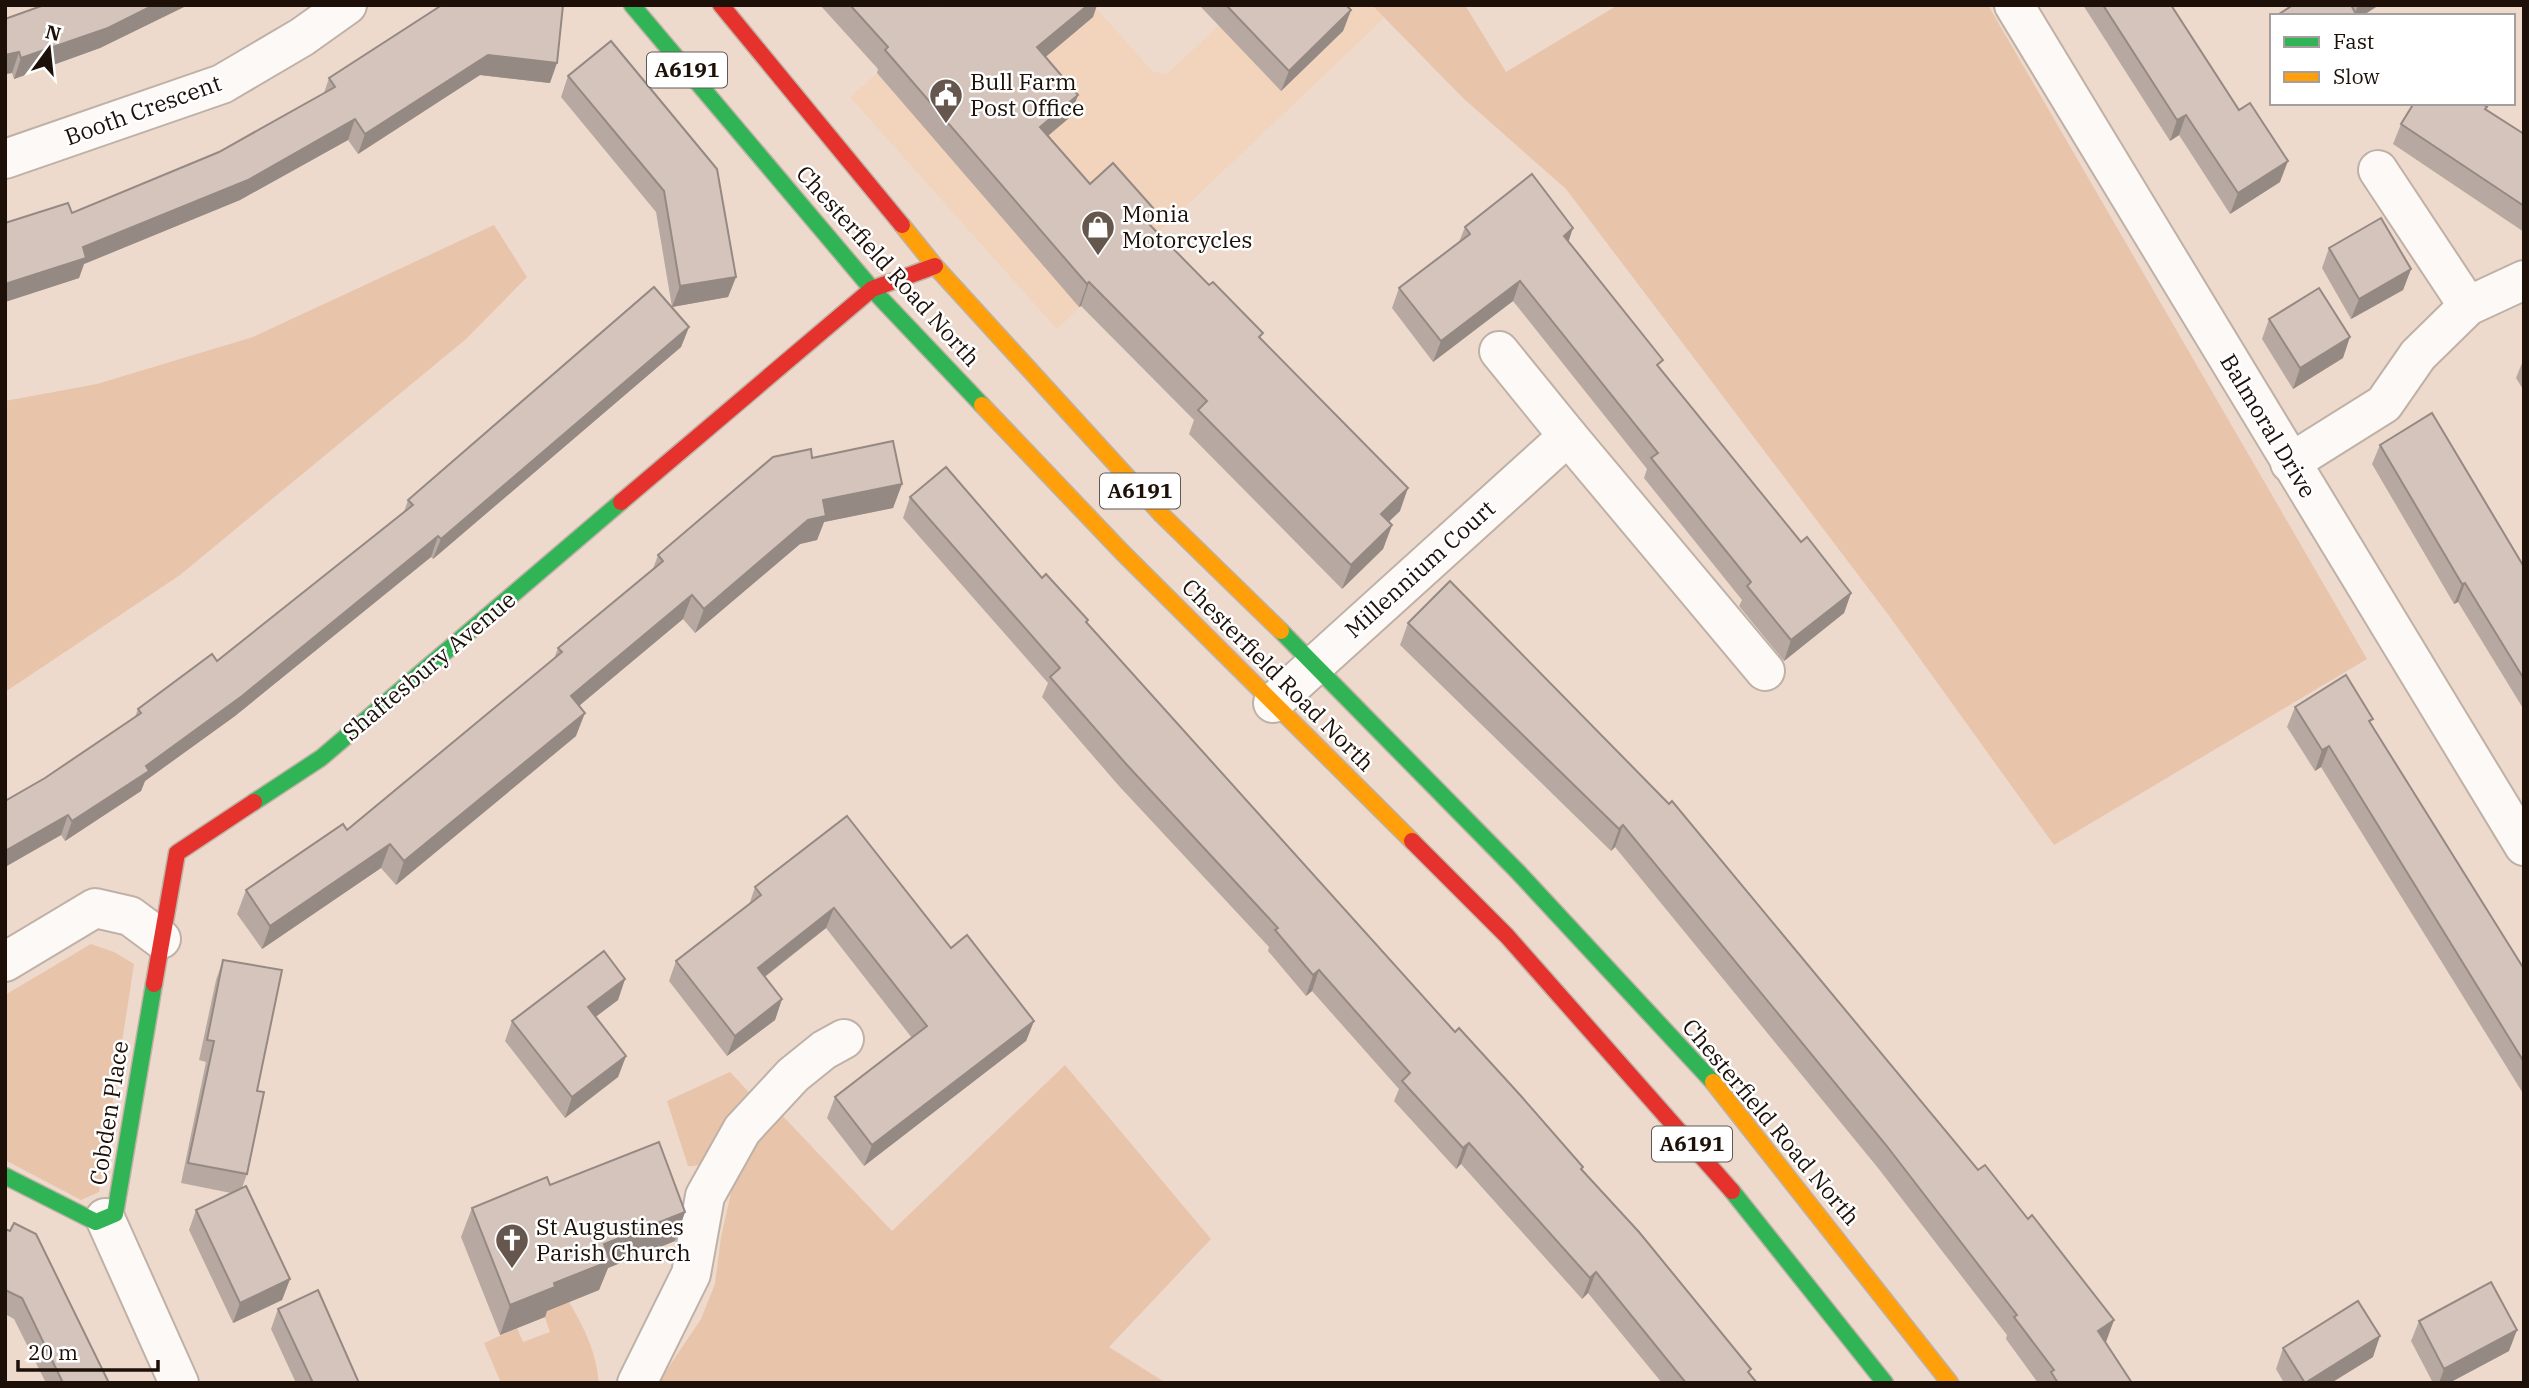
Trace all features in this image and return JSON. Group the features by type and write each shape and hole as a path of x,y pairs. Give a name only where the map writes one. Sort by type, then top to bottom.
{"main road":[{"name":"Chesterfield Road North","path":"632,5 872,289 1122,552 1507,936 1724,1181 1885,1383"},
{"name":"Chesterfield Road North","path":"721,5 765,55 935,266 1162,514 1518,872 1713,1082 1950,1383"},
{"path":"872,289 935,266"},
{"name":"Shaftesbury Avenue","path":"161,939 177,853 321,758 872,289"},
{"name":"Cobden Place","path":"5,1176 96,1222 115,1214 161,939"}],"street":[{"name":"Booth Crescent","path":"5,159 222,84 302,37 347,5"},
{"name":"Balmoral Drive","path":"2014,5 2524,846"},
{"path":"2378,170 2468,306"},
{"path":"2290,463 2384,404 2418,355 2468,306 2524,280"},
{"path":"1499,351 1765,671"},
{"name":"Millennium Court","path":"1273,703 1568,436"},
{"path":"5,962 95,908 130,916 161,939"},
{"path":"636,1383 691,1274 705,1196 742,1130 793,1075 844,1038"},
{"path":"105,1219 179,1383"}],"shaded area":[{"path":"956,5 1093,5 1153,72 1167,74 1241,5 1372,5 1384,18 1057,329 850,97"},
{"path":"1372,5 1465,5 1506,72 1618,5 1988,5 2367,659 2054,845 1890,617 1566,189 1463,98"},
{"path":"494,225 527,277 466,339 180,575 5,692 5,401 97,384 253,337"},
{"path":"91,944 114,952 134,964 99,1192 81,1200 5,1160 5,995"},
{"path":"1065,1065 1211,1239 1109,1347 1166,1383 658,1383 701,1319 715,1284 721,1237 735,1175 777,1110 892,1231"},
{"path":"730,1072 755,1099 719,1152 699,1165 688,1166 667,1101"},
{"path":"569,1302 589,1341 599,1383 501,1383 484,1343 517,1328 523,1342 550,1332 543,1312"}],"building":[{"path":"44,5 154,5 108,28 21,58 19,52 5,55 5,19"},
{"path":"442,5 563,5 557,63 488,55 365,134 355,119 248,180 83,247 86,258 5,284 5,223 68,203 72,213 219,152 335,87 329,78"},
{"path":"850,5 1088,5 1037,47 1078,95 1040,127 1090,184 1113,163 1153,208 1142,217 1209,285 1213,282 1263,333 1259,337 1408,488 1381,514 1392,525 1351,565 1198,410 1207,401 1089,282 1087,284 885,50 888,47"},
{"path":"1226,5 1346,5 1351,10 1289,71"},
{"path":"2103,5 2171,5 2239,110 2250,103 2288,161 2238,193 2186,115 2177,120"},
{"path":"2293,5 2351,5 2356,14 2279,14"},
{"path":"611,41 717,169 736,277 680,286 664,191 568,76"},
{"path":"2413,105 2487,107 2485,109 2524,134 2524,206 2401,124"},
{"path":"1532,174 1573,228 1564,236 1663,360 1657,365 1801,542 1807,537 1851,593 1791,640 1747,586 1751,582 1651,458 1658,453 1520,281 1441,341 1399,288 1470,234 1465,227"},
{"path":"2381,218 2411,269 2359,299 2329,248"},
{"path":"654,287 689,327 441,539 438,536 242,696 146,766 149,771 72,821 68,815 5,851 5,801 45,778 141,713 138,709 212,654 217,661 413,505 408,500"},
{"path":"2319,288 2350,337 2300,368 2269,319"},
{"path":"2432,413 2524,567 2524,679 2465,583 2462,584 2380,445"},
{"path":"893,441 902,484 823,500 826,516 808,520 704,609 692,595 571,696 585,713 404,861 390,844 270,926 246,890 343,824 347,830 562,652 558,648 663,561 658,555 773,457 811,449 812,458"},
{"path":"946,467 1042,578 1046,574 1088,620 1086,622 1455,1032 1459,1028 1521,1096 1583,1167 1581,1169 1639,1232 1751,1369 1748,1372 1757,1383 1686,1383 1596,1272 1590,1278 1469,1143 1463,1148 1402,1081 1410,1073 1319,970 1313,975 1275,930 1278,928 1127,765 1050,677 1060,668 910,497"},
{"path":"1450,581 1669,804 1672,801 1978,1170 1985,1165 2028,1219 2032,1215 2114,1320 2098,1331 2132,1383 2058,1383 2051,1372 2054,1370 2014,1317 2017,1315 1886,1145 1623,825 1619,829 1408,623"},
{"path":"2346,675 2373,719 2369,721 2524,969 2524,1062 2329,746 2322,750 2295,707"},
{"path":"847,816 951,948 967,935 1034,1021 872,1145 835,1097 927,1026 834,908 758,968 782,999 735,1036 676,961 761,895 755,887"},
{"path":"604,951 625,979 588,1007 626,1056 572,1097 512,1021"},
{"path":"223,960 282,970 257,1091 264,1092 247,1174 188,1163 214,1041 207,1040"},
{"path":"659,1142 685,1212 604,1244 610,1261 554,1283 555,1287 510,1305 472,1208 547,1177 550,1185"},
{"path":"246,1186 290,1279 240,1303 196,1210"},
{"path":"14,1223 36,1234 109,1383 63,1383 22,1298 5,1290 5,1229 10,1231"},
{"path":"2491,1282 2517,1330 2444,1369 2419,1321"},
{"path":"318,1290 359,1383 313,1383 278,1309"},
{"path":"2358,1301 2380,1336 2305,1383 2283,1348"}],"traffic: fast":[{"path":"632,5 872,289 982,405"},
{"path":"254,802 321,758 621,502"},
{"path":"1281,631 1518,872 1713,1082"},
{"path":"5,1176 96,1222 115,1214 154,984"},
{"path":"1732,1191 1885,1383"}],"traffic: slow":[{"path":"902,225 935,266 1162,515 1281,631"},
{"path":"982,405 1122,552 1412,841"},
{"path":"1713,1082 1950,1383"}],"traffic: jam":[{"path":"721,5 902,225"},
{"path":"621,502 872,289 935,266"},
{"path":"154,984 177,853 254,802"},
{"path":"1412,841 1507,936 1732,1191"}],"place":[{"name":"Bull Farm Post Office","path":"946,125"},
{"name":"Monia Motorcycles","path":"1098,257"},
{"name":"St Augustines Parish Church","path":"512,1270"}]}
